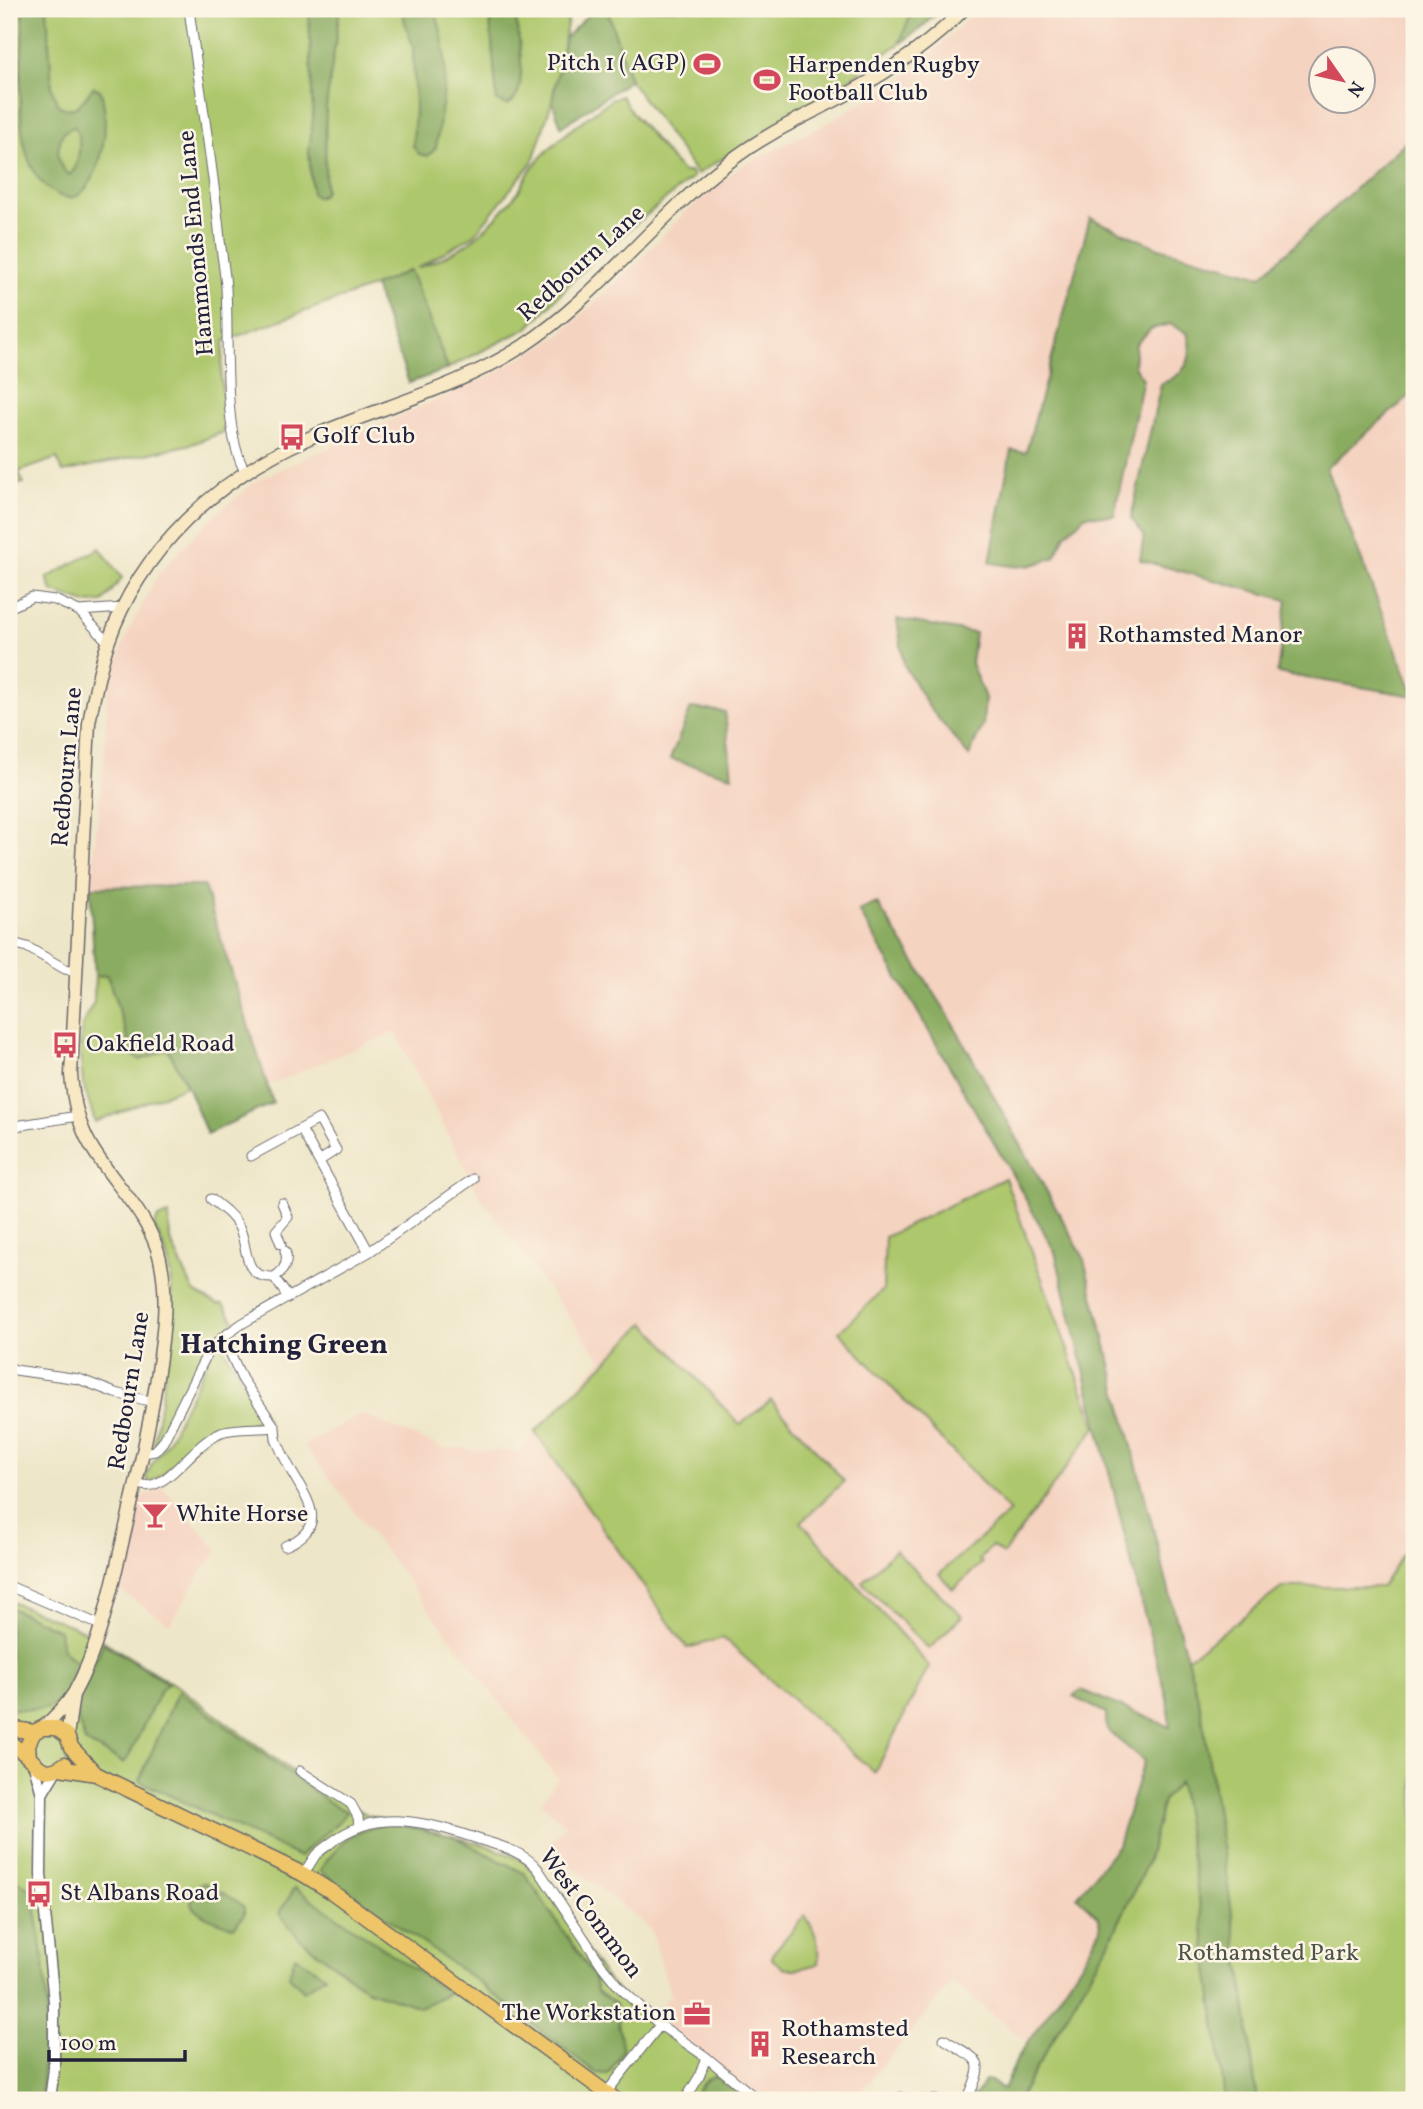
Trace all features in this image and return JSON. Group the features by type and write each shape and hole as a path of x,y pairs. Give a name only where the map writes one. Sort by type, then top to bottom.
{"main road":[{"name":"Redbourn Lane","path":"38,1730 53,1719 73,1695 87,1665 100,1625 116,1572 137,1483 154,1402 165,1319 165,1282 159,1256 146,1226 91,1146 78,1116 71,1075 89,723 96,681 108,642 123,608 156,556 188,518 245,471 307,439 466,377 524,345 571,308 695,188 731,159 898,64 931,40 964,9"},
{"name":"Redbourn Lane","path":"69,1741 73,1695"},
{"path":"9,1728 56,1728 96,1774"},
{"path":"32,1761 28,1744 38,1730"},
{"path":"59,1769 69,1759 69,1741"},
{"path":"9,1742 45,1770 96,1774 303,1874 332,1892 611,2096"}],"street":[{"name":"Hammonds End Lane","path":"189,9 216,190 226,287 232,427 238,456 245,471"},
{"path":"9,608 32,597 55,600 79,611 108,642"},
{"path":"79,611 123,608"},
{"path":"9,942 27,947 65,969 76,971"},
{"path":"9,1127 78,1116"},
{"path":"251,1156 318,1119 336,1150 319,1161"},
{"path":"301,1129 369,1252"},
{"path":"143,1453 155,1451 163,1442 208,1352 223,1337 369,1252 473,1179"},
{"path":"211,1199 237,1224 246,1258 253,1268 262,1275 274,1276 281,1272 286,1258 276,1231 288,1217 282,1203"},
{"path":"274,1276 288,1297"},
{"path":"223,1337 242,1379 275,1427 276,1440 309,1499 310,1521 303,1536 285,1546"},
{"path":"9,1367 79,1379 115,1394 154,1402"},
{"path":"137,1483 150,1486 157,1484 198,1446 223,1431 275,1427"},
{"path":"9,1586 100,1625"},
{"path":"32,1761 42,1794 41,1874 54,2002 54,2068 50,2100"},
{"path":"42,1794 59,1769"},
{"path":"300,1771 351,1804 358,1817 359,1827"},
{"name":"West Common","path":"303,1874 316,1855 344,1833 393,1819 449,1829 523,1856 538,1869 618,1986 660,2025 706,2057 758,2100"},
{"path":"611,2096 660,2025"},
{"path":"944,2039 974,2058 977,2064 978,2076 967,2100"},
{"path":"685,2100 699,2077 706,2057"},
{"path":"922,2100 937,2100"}],"shaded area":[{"name":"Rothamsted Research","path":"974,9 1414,9 1414,1537 1381,1587 1283,1587 1163,1800 1147,1863 1111,1939 1018,2100 1002,2094 1018,2057 1028,2043 952,1982 854,2100 762,2100 654,2015 671,1995 650,1928 547,1847 566,1825 541,1803 557,1778 304,1445 361,1414 443,1448 519,1452 602,1359 481,1198 395,1032 214,1108 90,887 104,762 108,683 129,630 159,573 208,521 257,480 488,377 560,335 644,256 684,213 746,163 814,130 898,82 961,26"},
{"path":"162,1486 219,1551 204,1568 170,1624 119,1590 139,1500"}],"green space":[{"path":"9,9 194,9 195,14 198,9 570,9 552,101 533,161 474,235 417,268 474,239 506,206 532,168 552,147 612,99 621,96 673,162 683,172 691,172 693,177 594,258 528,328 448,368 410,271 224,341 221,378 226,431 192,444 63,472 57,458 18,472 24,483 9,486"},
{"path":"23,9 47,9 52,88 58,105 75,108 93,87 100,90 105,132 99,164 85,189 75,197 68,198 50,190 36,175 27,155 20,106","holes":["74,126 77,131 78,159 69,175 59,161 59,145 63,133"]},
{"path":"309,9 340,9 326,107 325,191 320,197 312,193 309,151 313,119"},
{"path":"401,9 435,9 443,43 445,75 442,106 436,148 428,156 419,154 413,146 413,47"},
{"path":"489,9 514,9 515,13 521,77 519,90 507,105 497,101"},
{"path":"586,9 607,9 630,80 561,127 552,101 565,38 586,17"},
{"name":"Harpenden Rugby Football Club","path":"607,9 906,9 920,29 821,99 697,174 630,80"},
{"path":"906,9 941,9 899,44 910,16"},
{"path":"1414,134 1414,392 1326,468 1414,696 1277,673 1287,600 1140,560 1144,535 1131,518 1161,384 1182,370 1190,351 1187,333 1170,324 1151,329 1136,344 1134,366 1143,379 1114,516 1086,515 1065,535 1055,557 1046,561 1023,566 990,562 1011,450 1026,452 1090,218 1159,248 1261,276"},
{"path":"410,270 448,369 409,383 374,286"},
{"path":"100,548 122,578 103,602 86,603 52,591 47,578"},
{"path":"897,619 975,633 971,663 985,698 983,725 969,756 928,706 904,665"},
{"path":"691,708 725,712 732,776 670,759"},
{"path":"204,886 273,1103 207,1134 168,1049 141,1060 134,1056 107,975 95,976 90,887"},
{"path":"877,903 947,1013 1083,1256 1201,1708 1243,1985 1257,2100 1225,2100 1201,1912 1179,1782 1163,1800 1147,1863 1111,1939 1018,2100 971,2100 984,2081 1004,2089 1018,2057 1084,1960 1100,1930 1099,1917 1077,1897 1118,1845 1144,1761 1109,1732 1106,1713 1073,1697 1081,1690 1170,1727 1167,1698 1055,1252 859,911"},
{"path":"107,975 134,1056 141,1060 168,1049 187,1086 95,1122 83,1084 80,1052 82,1026 94,1002 95,976"},
{"path":"1005,1178 1096,1427 1003,1554 992,1546 979,1560 982,1563 953,1589 939,1574 1010,1512 839,1332 883,1290 885,1237"},
{"name":"Hatching Green","path":"169,1215 170,1240 194,1292 218,1305 223,1304 235,1322 207,1348 158,1444 154,1443 166,1370 172,1293 164,1247 154,1227 158,1218"},
{"path":"645,1323 740,1425 771,1400 844,1481 801,1522 929,1666 875,1773 723,1638 687,1648 535,1432"},
{"name":"Hatching Green","path":"221,1344 267,1420 266,1424 228,1427 210,1434 149,1483 146,1477 152,1464 168,1441 213,1350"},
{"name":"Rothamsted Park","path":"1414,1537 1414,2100 1018,2100 1111,1939 1147,1863 1163,1800 1185,1660 1283,1587 1381,1587"},
{"path":"895,1550 962,1616 929,1649 862,1582"},
{"path":"9,1601 90,1633 183,1690 305,1781 368,1815 486,1845 522,1860 538,1876 603,1974 625,2000 650,2024 697,2056 752,2100 9,2100"},
{"path":"9,1607 59,1630 64,1650 80,1664 56,1705 40,1709 9,1709"},
{"path":"103,1643 168,1683 160,1691 124,1763 85,1742 75,1710"},
{"path":"178,1691 327,1801 347,1812 300,1857 139,1781"},
{"path":"386,1822 453,1836 524,1873 593,1975 597,1991 615,2004 623,2051 608,2074 596,2073 477,1981 320,1871 348,1837"},
{"path":"9,1875 33,1891 44,1962 47,2008 41,2100 9,2100"},
{"path":"205,1883 244,1907 244,1915 234,1927 205,1916 191,1904 195,1887"},
{"path":"295,1888 449,1993 420,2007 366,1989 299,1938 279,1913"},
{"path":"805,1915 816,1938 818,1964 785,1969 772,1959 772,1954"},
{"path":"295,1956 325,1976 304,1991 289,1976"},
{"path":"714,2076 747,2100 691,2100 703,2083"}],"place":[{"name":"Pitch 1 ( AGP)","path":"707,64"},
{"name":"Harpenden Rugby Football Club","path":"767,80"},
{"name":"Golf Club","path":"292,437"},
{"name":"Rothamsted Manor","path":"1077,636"},
{"name":"Oakfield Road","path":"65,1045"},
{"name":"White Horse","path":"155,1515"},
{"name":"St Albans Road","path":"39,1894"},
{"name":"The Workstation","path":"697,2014"},
{"name":"Rothamsted Research","path":"760,2044"}],"district":[{"name":"Hatching Green","path":"284,1345"}]}
